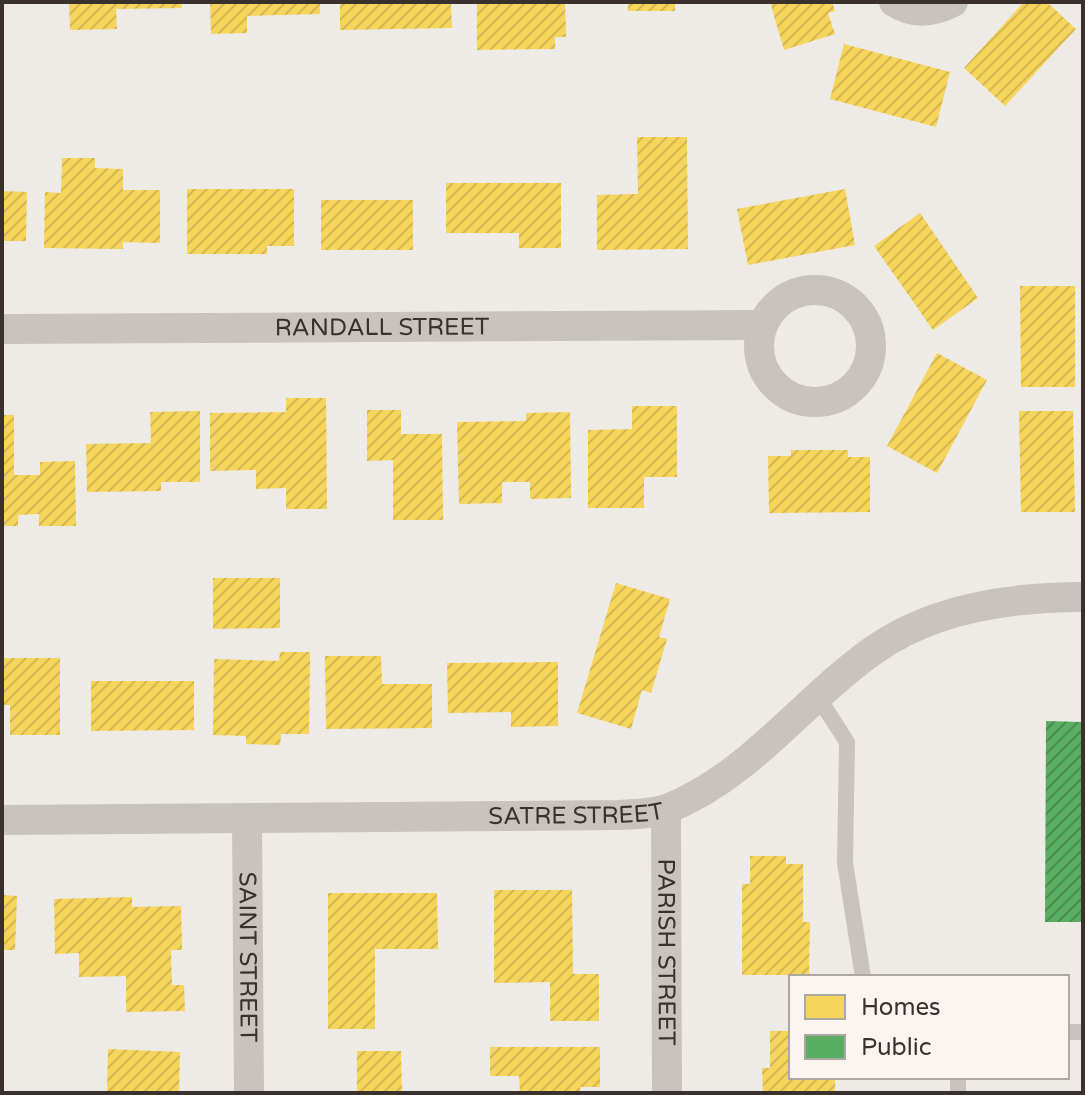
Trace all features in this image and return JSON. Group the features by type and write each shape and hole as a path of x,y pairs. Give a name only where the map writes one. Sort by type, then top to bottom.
{"street":[{"path":"894,2 919,11 937,10 953,2"},
{"name":"RANDALL STREET","path":"2,329 761,325"},
{"name":"SATRE STREET","path":"2,820 247,821 619,815 666,810 760,751 874,650 923,624 1008,602 1083,597"},
{"name":"PARISH STREET","path":"666,810 667,1093"},
{"name":"SAINT STREET","path":"247,821 249,1093"}],"lane":[{"path":"818,697 847,742 845,863 863,975"}],"building: Homes":[{"path":"69,2 181,2 182,8 116,9 117,29 70,30"},
{"path":"210,2 320,2 320,14 247,16 247,33 211,34"},
{"path":"340,2 451,2 452,28 340,30"},
{"path":"477,2 565,2 566,37 555,37 555,49 477,50"},
{"path":"628,2 675,2 675,11 628,11"},
{"path":"770,2 832,2 835,11 828,13 835,34 784,50"},
{"path":"1024,2 1047,2 1076,29 1005,106 964,68"},
{"path":"844,44 950,72 936,127 830,99"},
{"path":"637,137 687,137 688,249 597,250 597,195 638,194"},
{"path":"62,158 95,158 95,168 123,169 123,190 160,190 160,243 123,242 123,249 44,248 45,192 61,193"},
{"path":"446,183 561,183 561,248 519,248 519,233 446,233"},
{"path":"187,189 294,189 294,246 267,246 267,254 187,254"},
{"path":"845,189 855,245 748,265 737,209"},
{"path":"2,191 27,192 26,241 2,241"},
{"path":"321,200 413,200 413,250 321,250"},
{"path":"920,213 978,298 933,330 874,246"},
{"path":"1020,286 1075,286 1075,387 1021,387"},
{"path":"937,353 987,380 937,473 887,446"},
{"path":"286,398 326,398 327,509 286,509 286,488 256,489 256,470 210,471 210,413 286,412"},
{"path":"632,406 677,406 677,477 644,477 644,508 588,508 588,430 632,429"},
{"path":"367,410 401,410 401,434 442,434 443,520 393,520 393,460 367,461"},
{"path":"200,411 200,482 161,482 161,491 87,492 86,444 151,443 150,412"},
{"path":"1019,411 1073,411 1075,512 1021,512"},
{"path":"570,412 571,498 530,499 530,482 502,482 502,503 459,504 457,422 526,421 526,413"},
{"path":"2,415 14,415 14,475 40,475 40,462 75,461 76,526 39,526 39,514 18,515 18,526 2,526"},
{"path":"791,450 848,450 848,457 870,457 870,512 769,513 768,456 791,456"},
{"path":"213,578 280,578 280,628 213,629"},
{"path":"616,583 670,599 659,637 667,639 651,693 642,690 631,729 577,713"},
{"path":"280,652 310,652 309,734 281,734 280,745 246,744 246,736 213,735 214,659 279,661"},
{"path":"325,656 381,656 382,684 432,684 432,728 326,729"},
{"path":"2,658 60,658 60,735 10,735 10,705 2,705"},
{"path":"558,662 558,726 511,727 511,712 448,713 447,663"},
{"path":"91,681 194,681 194,730 91,731"},
{"path":"750,856 786,856 786,864 803,864 803,922 810,922 809,975 742,975 742,884 750,884"},
{"path":"494,890 572,890 573,974 599,974 599,1021 550,1021 550,982 494,983"},
{"path":"328,893 437,893 438,949 375,949 375,1029 328,1029"},
{"path":"2,895 17,896 15,950 2,950"},
{"path":"132,897 132,907 181,906 182,950 171,950 172,985 184,985 185,1011 126,1012 126,976 79,977 79,953 55,954 54,899"},
{"path":"770,1031 789,1031 789,1079 835,1079 835,1093 763,1093 762,1068 770,1068"},
{"path":"490,1047 600,1047 600,1087 580,1087 580,1093 520,1093 519,1076 490,1076"},
{"path":"108,1049 180,1052 179,1093 107,1093"},
{"path":"357,1051 401,1051 402,1093 357,1093"}],"building: Public":[{"path":"1046,721 1083,722 1083,922 1045,922"}]}
